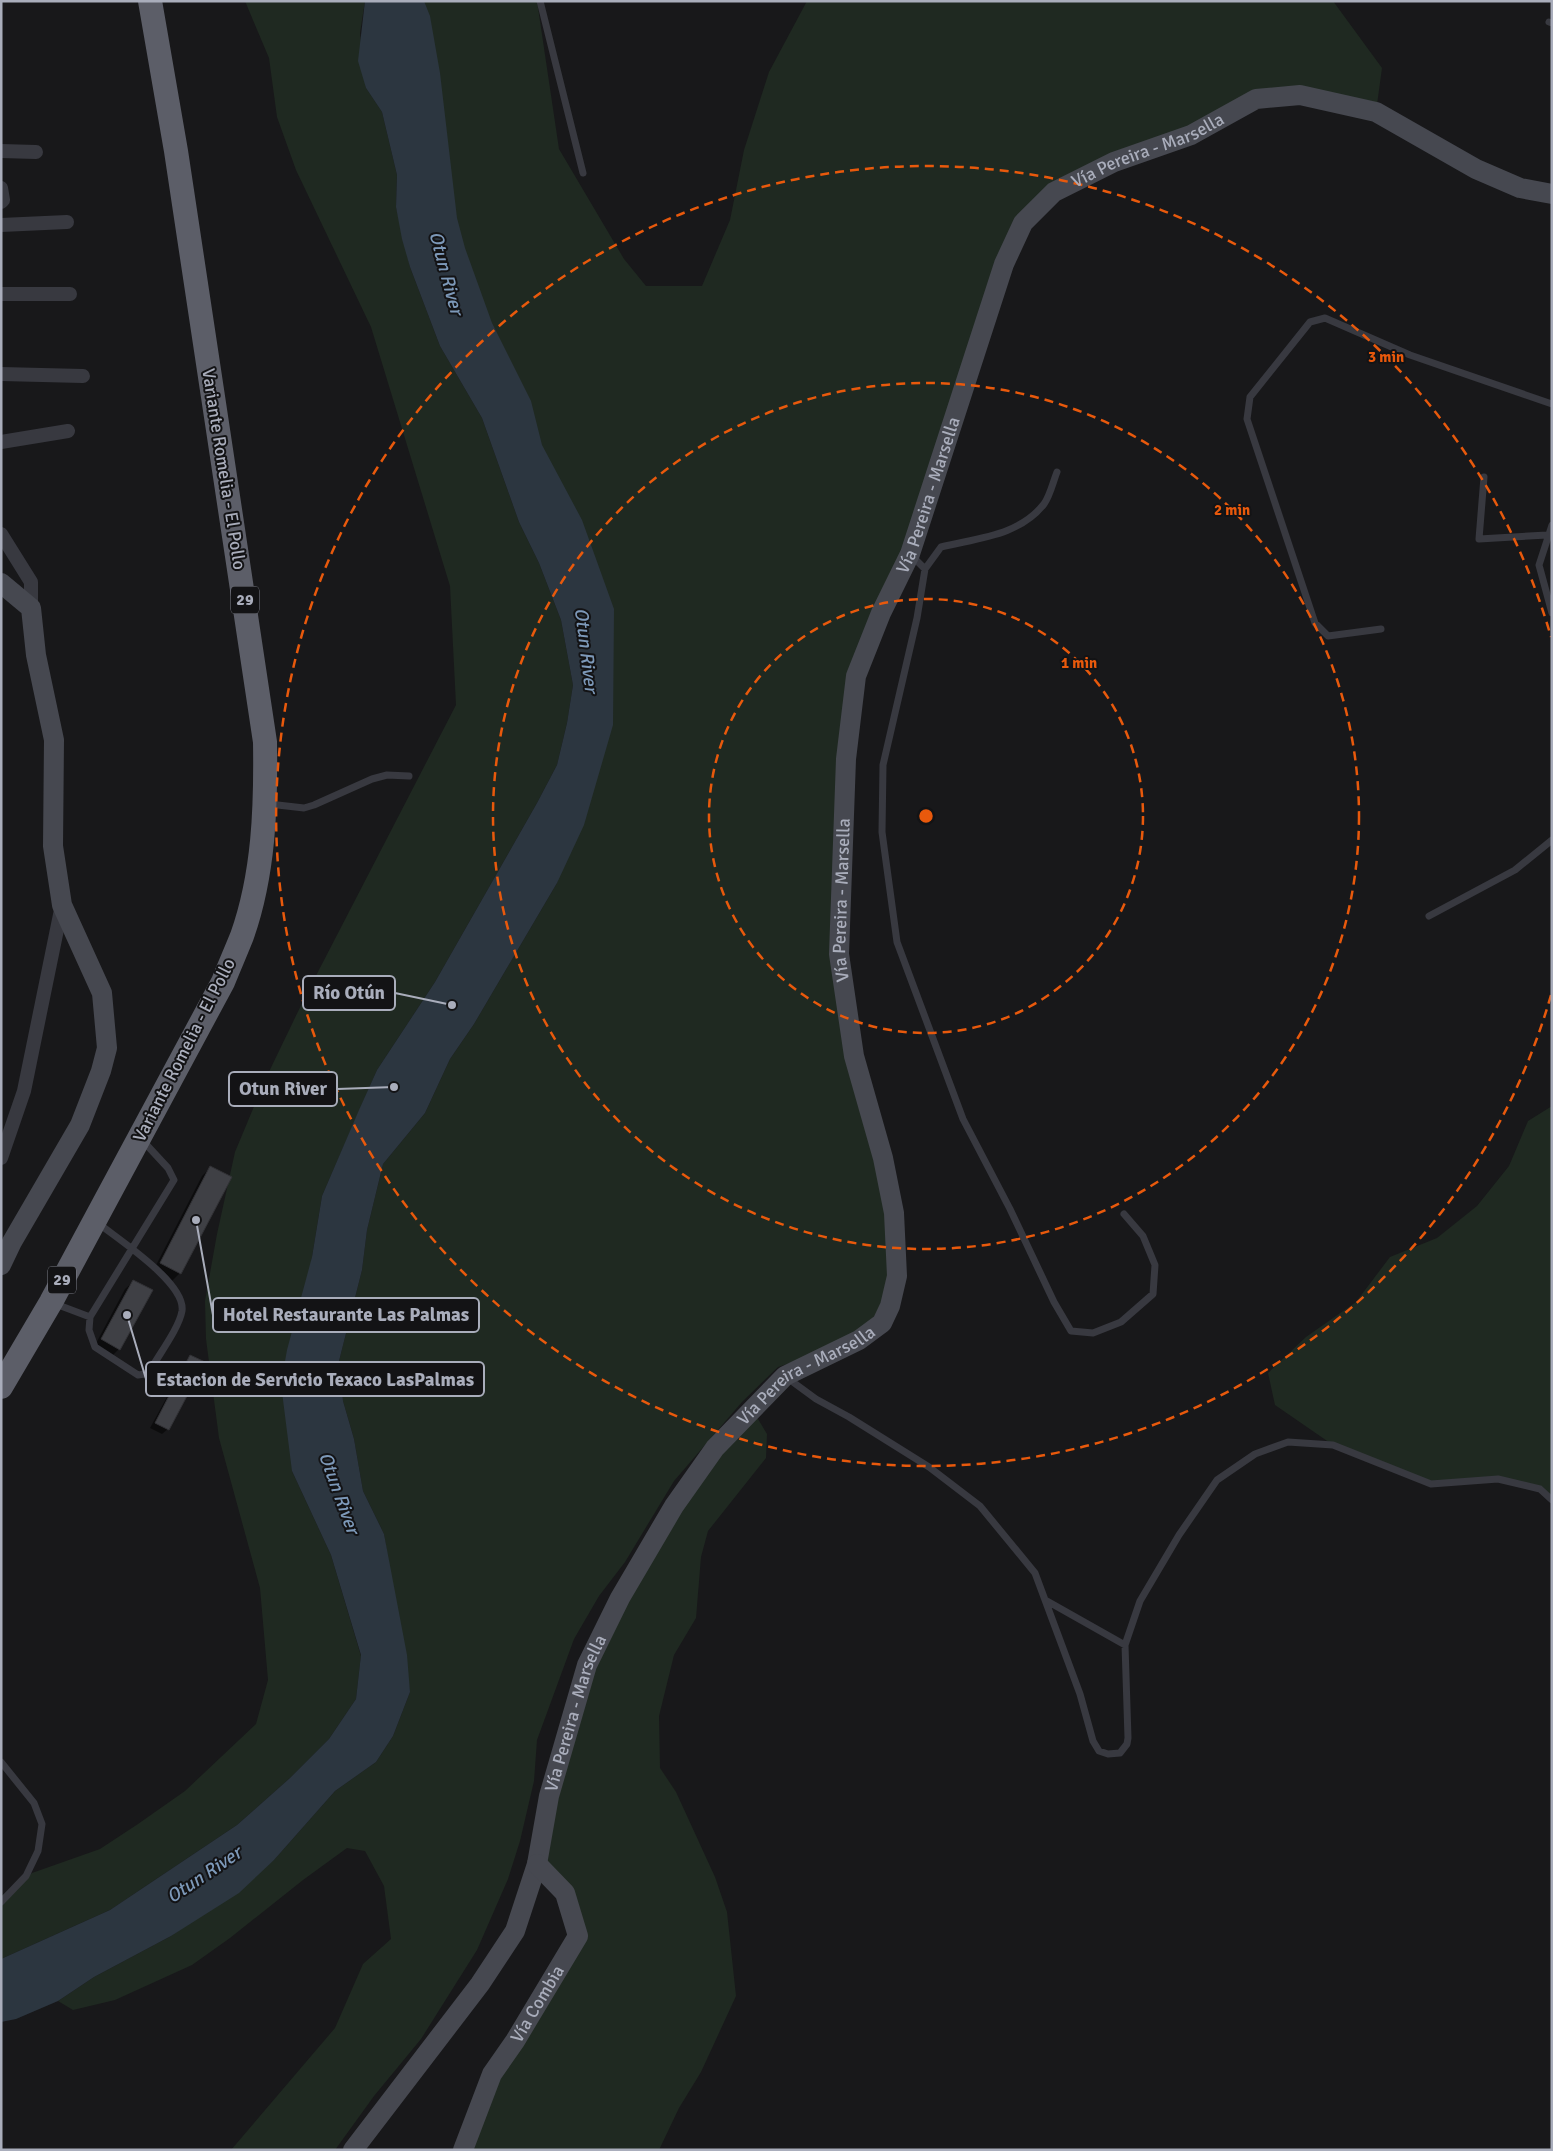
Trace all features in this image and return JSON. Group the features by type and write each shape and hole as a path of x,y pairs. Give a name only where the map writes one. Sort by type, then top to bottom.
{"highway":[{"name":"Variante Romelia - El Pollo","path":"1,1387 51,1302 223,982 242,934 262,844 265,804 265,742 176,151 150,1"}],"main road":[{"name":"Vía Pereira - Marsella","path":"352,2150 480,1984 515,1932 537,1864 549,1796 587,1665 620,1598 674,1506 716,1448 785,1376 859,1340 882,1323 890,1306 897,1276 894,1213 883,1158 854,1056 839,954 846,759 856,676 881,613 910,554 1004,264 1023,224 1054,192 1114,162 1191,135 1256,99 1300,95 1376,112 1476,169 1520,188 1552,194"},
{"path":"1,583 31,608 36,655 54,740 53,846 62,905 102,993 106,1048 101,1071 80,1126 1,1264"},
{"name":"Vía Combia","path":"463,2150 492,2074 515,2041 578,1936 565,1893 537,1864"}],"street":[{"path":"1,151 36,152"},
{"path":"1,188 3,200 1,202"},
{"path":"1,225 68,222"},
{"path":"1,294 70,294"},
{"path":"1,374 83,376"},
{"path":"1,442 68,431"},
{"path":"1,534 31,582 31,608"},
{"path":"1,1158 24,1091 62,905"}],"lane":[{"path":"540,1 583,172"},
{"path":"1380,629 1328,636 1315,623 1247,419 1250,398 1310,322 1325,318 1410,355 1552,404"},
{"path":"1058,472 1045,503 1025,521 998,535 942,547 925,569 917,618 883,765 882,832 897,942 963,1119 1054,1302 1071,1331 1093,1333 1121,1322 1153,1294 1155,1266 1143,1236 1124,1214"},
{"path":"1484,477 1479,539 1547,535"},
{"path":"1552,525 1547,535 1539,565 1552,613"},
{"path":"910,554 925,569"},
{"path":"265,804 304,808 387,774 409,776"},
{"path":"1429,916 1515,870 1552,840"},
{"path":"94,1221 131,1250 162,1274 174,1285 181,1297 182,1311 177,1324 151,1369 145,1374 138,1375 94,1347 89,1330 90,1317 131,1250 174,1180 168,1168 140,1137"},
{"path":"51,1302 90,1317"},
{"path":"785,1376 816,1399 849,1417 928,1467 980,1506 1035,1573 1080,1694 1093,1740 1099,1751 1108,1754 1120,1753 1127,1744 1125,1645 1140,1601 1154,1575 1217,1480 1255,1454 1288,1442 1333,1445 1432,1484 1498,1479 1540,1489 1552,1500"},
{"path":"1047,1601 1125,1645"},
{"path":"1,1762 34,1803 42,1824 38,1851 26,1876 1,1902"}],"shaded area":[{"path":"245,1 365,1 360,33 366,88 382,112 397,175 396,207 410,267 440,346 482,418 519,522 539,563 561,620 573,685 567,723 557,765 435,982 377,1070 322,1196 312,1257 292,1471 331,1555 361,1656 356,1699 329,1739 290,1778 237,1825 110,1910 1,1959 1,1896 32,1873 100,1849 138,1824 185,1791 256,1724 268,1680 260,1588 219,1438 206,1339 205,1301 217,1234 235,1152 266,1078 306,995 456,705 450,586 371,327 296,170 277,117 269,58"},
{"path":"389,1 537,1 559,149 624,259 646,286 702,286 730,220 744,150 769,72 807,1 1333,1 1382,68 1376,112 1256,99 1114,162 1023,223 856,676 839,954 895,1235 891,1304 859,1340 778,1367 742,1402 674,1481 625,1562 599,1596 574,1639 537,1740 534,1781 520,1841 508,1879 477,1950 421,2039 374,2096 335,2150 231,2150 335,2028 363,1964 391,1939 384,1886 365,1851 347,1848 192,1965 115,2000 73,2010 58,2001 94,1977 171,1936 274,1860 335,1791 376,1762 393,1736 410,1692 384,1534 363,1491 354,1439 343,1401 339,1361 362,1270 367,1230 383,1164 425,1113 450,1059 474,1024 557,883 601,574 446,279"},
{"path":"1552,1106 1552,1500 1540,1489 1498,1479 1431,1484 1333,1445 1275,1405 1268,1373 1306,1337 1356,1302 1390,1257 1437,1238 1477,1206 1509,1166 1528,1121"},
{"path":"755,1414 767,1434 766,1458 708,1531 701,1557 696,1618 674,1655 659,1716 660,1768 676,1792 715,1877 727,1912 736,1996 701,2072 679,2108 659,2150 463,2150 492,2074 578,1936 565,1893 537,1864 574,1706 674,1506"}],"water":[{"path":"365,1 424,1 430,16 440,73 457,218 465,248 492,323 531,401 542,445 582,520 614,609 613,725 584,825 557,883 474,1024 450,1059 425,1113 383,1164 367,1230 362,1270 339,1361 343,1401 354,1439 363,1491 384,1534 407,1655 410,1692 393,1736 376,1762 335,1791 274,1860 239,1893 171,1936 94,1977 58,2001 16,2019 1,2022 1,1959 110,1910 237,1825 290,1778 329,1739 356,1699 361,1655 331,1555 292,1471 281,1384 287,1350 312,1257 322,1196 359,1110 377,1070 435,982 537,803 557,765 567,723 573,685 561,620 539,563 519,522 482,418 440,346 410,267 402,239 396,207 397,175 382,112 366,88 358,61"}],"building":[{"path":"210,1166 232,1177 181,1274 160,1263"},
{"path":"133,1280 153,1290 120,1350 101,1339"},
{"path":"190,1355 205,1362 169,1430 155,1423"}],"place":[{"name":"Río Otún","path":"452,1005"},
{"name":"Otun River","path":"394,1087"},
{"name":"Hotel Restaurante Las Palmas","path":"196,1220"},
{"name":"Estacion de Servicio Texaco LasPalmas","path":"127,1315"}]}
